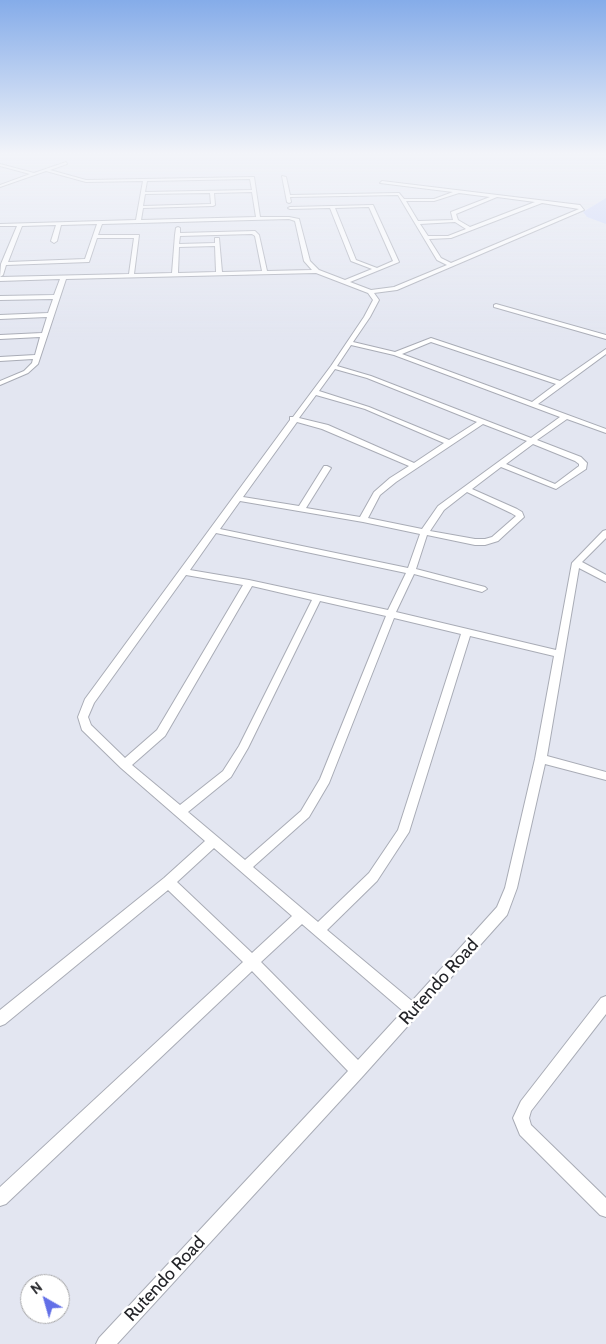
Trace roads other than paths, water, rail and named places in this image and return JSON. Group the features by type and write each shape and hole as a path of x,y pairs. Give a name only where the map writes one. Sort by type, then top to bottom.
{"street":[{"path":"138,222 139,215"},
{"path":"335,215 354,261 376,269"},
{"path":"345,282 396,262 375,215"},
{"path":"412,215 439,259 451,265"},
{"path":"454,215 456,221"},
{"path":"425,238 449,237 507,215"},
{"path":"0,225 289,218 297,220 307,261 317,270 370,292 395,288 569,215"},
{"path":"175,275 178,221"},
{"path":"416,222 456,221 470,229"},
{"path":"4,264 87,262 100,223"},
{"path":"54,241 60,224"},
{"path":"0,275 20,225"},
{"path":"177,234 253,232 257,235 265,272"},
{"path":"217,233 219,273"},
{"path":"96,237 136,236 131,276"},
{"path":"176,246 217,244"},
{"path":"0,279 317,270"},
{"path":"0,383 26,372 35,364 56,296 64,278"},
{"path":"370,292 376,300 367,317 185,572 89,702 83,717 86,727 124,765 319,929 413,1011"},
{"path":"0,298 56,296"},
{"path":"496,306 606,337"},
{"path":"0,317 50,315"},
{"path":"0,337 43,335"},
{"path":"396,354 431,340 561,384"},
{"path":"349,343 396,354 606,431"},
{"path":"533,404 606,352"},
{"path":"0,359 38,357"},
{"path":"333,367 369,377 583,462 582,467 556,487 499,464"},
{"path":"314,392 367,408 450,443"},
{"path":"244,867 305,814 325,780 391,614 411,572 424,533 440,508 566,416"},
{"path":"293,419 325,427 416,466"},
{"path":"363,520 377,494 393,480 482,422"},
{"path":"301,509 326,468"},
{"path":"237,498 475,542 495,539 520,517 514,510 466,488"},
{"path":"214,530 482,589"},
{"path":"606,533 576,563 606,579"},
{"name":"Rutendo Road","path":"105,1344 358,1072 502,911 511,888 541,759 576,563"},
{"path":"185,572 249,583 391,614 560,654"},
{"path":"124,765 161,733 249,583"},
{"path":"179,812 227,774 243,748 317,598"},
{"path":"319,929 373,877 403,832 466,632"},
{"path":"541,759 606,776"},
{"path":"0,1019 168,882 214,840"},
{"path":"168,882 252,962 358,1072"},
{"path":"0,1198 302,915"},
{"path":"606,1002 526,1106 521,1118 525,1130 606,1209"}]}
